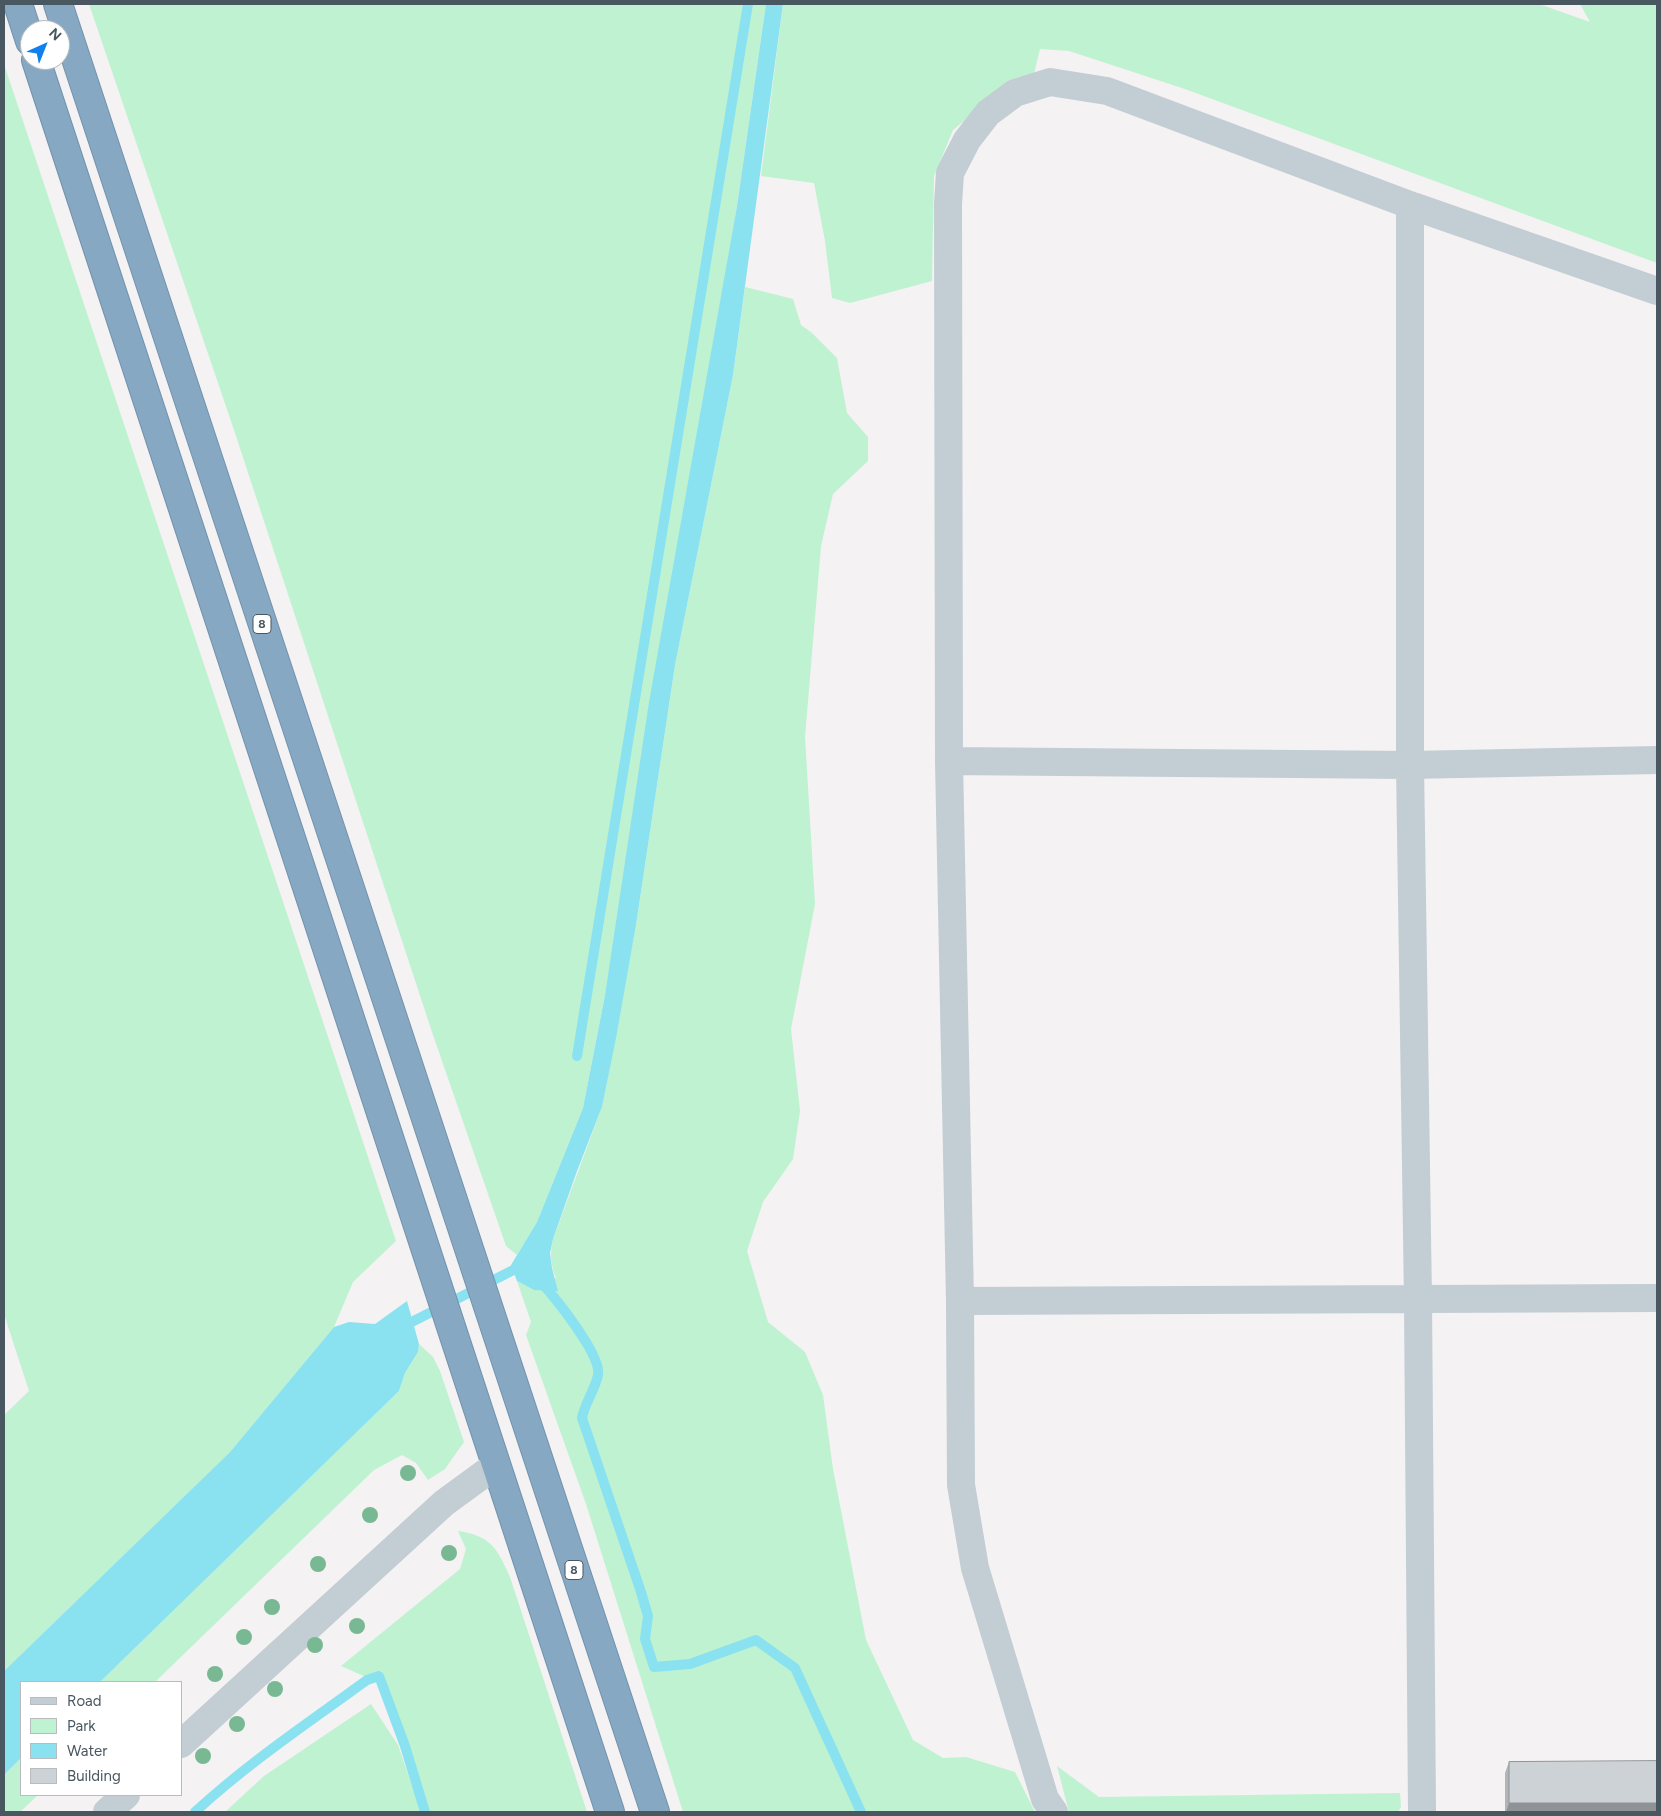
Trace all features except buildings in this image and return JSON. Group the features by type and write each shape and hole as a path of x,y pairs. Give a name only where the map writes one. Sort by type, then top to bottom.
{"highway":[{"path":"18,4 23,20"},
{"name":"8","path":"58,4 654,1812"},
{"path":"39,70 610,1812"}],"street":[{"path":"1054,1812 1045,1799 975,1568 962,1485 949,761 948,204 950,173 967,140 988,113 1015,93 1050,82 1107,91 1410,205 1657,291"},
{"path":"1410,205 1410,765 1418,1300 1422,1812"},
{"path":"949,761 1410,765 1657,760"},
{"path":"960,1301 1657,1298"},
{"path":"182,1743 444,1502 496,1465"},
{"path":"107,1812 125,1796"}],"green space":[{"path":"89,4 766,4 737,206 605,995 583,1108 537,1222 517,1255 506,1246 432,1032 233,427"},
{"path":"783,4 1539,4 1590,22 1580,4 1657,4 1657,263 1185,89 1069,51 1040,49 1034,74 1011,83 953,130 934,176 932,281 850,303 832,298 825,241 814,183 761,176"},
{"path":"4,64 396,1241 353,1282 334,1327 230,1452 4,1671 4,1415 29,1391 4,1314"},
{"path":"745,287 793,299 801,325 812,333 837,358 847,413 868,437 868,461 833,494 821,546 805,737 815,904 791,1029 800,1111 793,1159 763,1202 747,1251 768,1322 805,1352 823,1395 833,1469 866,1640 913,1740 943,1758 966,1757 1015,1772 1035,1812 683,1812 586,1504 526,1335 531,1322 517,1281 534,1290 556,1278 551,1258 553,1239 602,1107 636,925 675,665 733,375"},
{"path":"419,1344 433,1357 440,1371 464,1442 445,1469 428,1480 416,1463 402,1455 374,1470 156,1681 101,1681 399,1391 405,1373 418,1352"},
{"path":"458,1531 478,1536 492,1545 510,1577 587,1812 429,1812 382,1671 366,1677 341,1666 460,1569 466,1549"},
{"path":"371,1704 398,1745 421,1812 225,1812 264,1776"},
{"path":"20,1759 20,1796 37,1796 20,1812 4,1812 4,1775"},
{"path":"1057,1766 1099,1797 1400,1793 1401,1807 1398,1812 1069,1812"}],"water":[{"path":"766,4 783,4 733,375 675,665 636,925 616,1038 602,1107 553,1239 550,1253 558,1291 534,1290 517,1281 511,1265 537,1222 583,1108 605,995 649,702 737,206"},
{"path":"407,1301 419,1344 418,1352 405,1373 399,1391 101,1681 20,1681 20,1759 4,1775 4,1671 230,1452 334,1327 349,1322 375,1324"}],"waterway":[{"path":"577,1056 748,4"},
{"path":"402,1327 525,1264"},
{"path":"539,1280 555,1298 585,1340 597,1366 597,1380 582,1418 648,1616 645,1639 654,1667 690,1664 756,1640 795,1668 861,1812"},
{"path":"195,1812 279,1744 367,1680 379,1676 405,1746 425,1812"}]}
